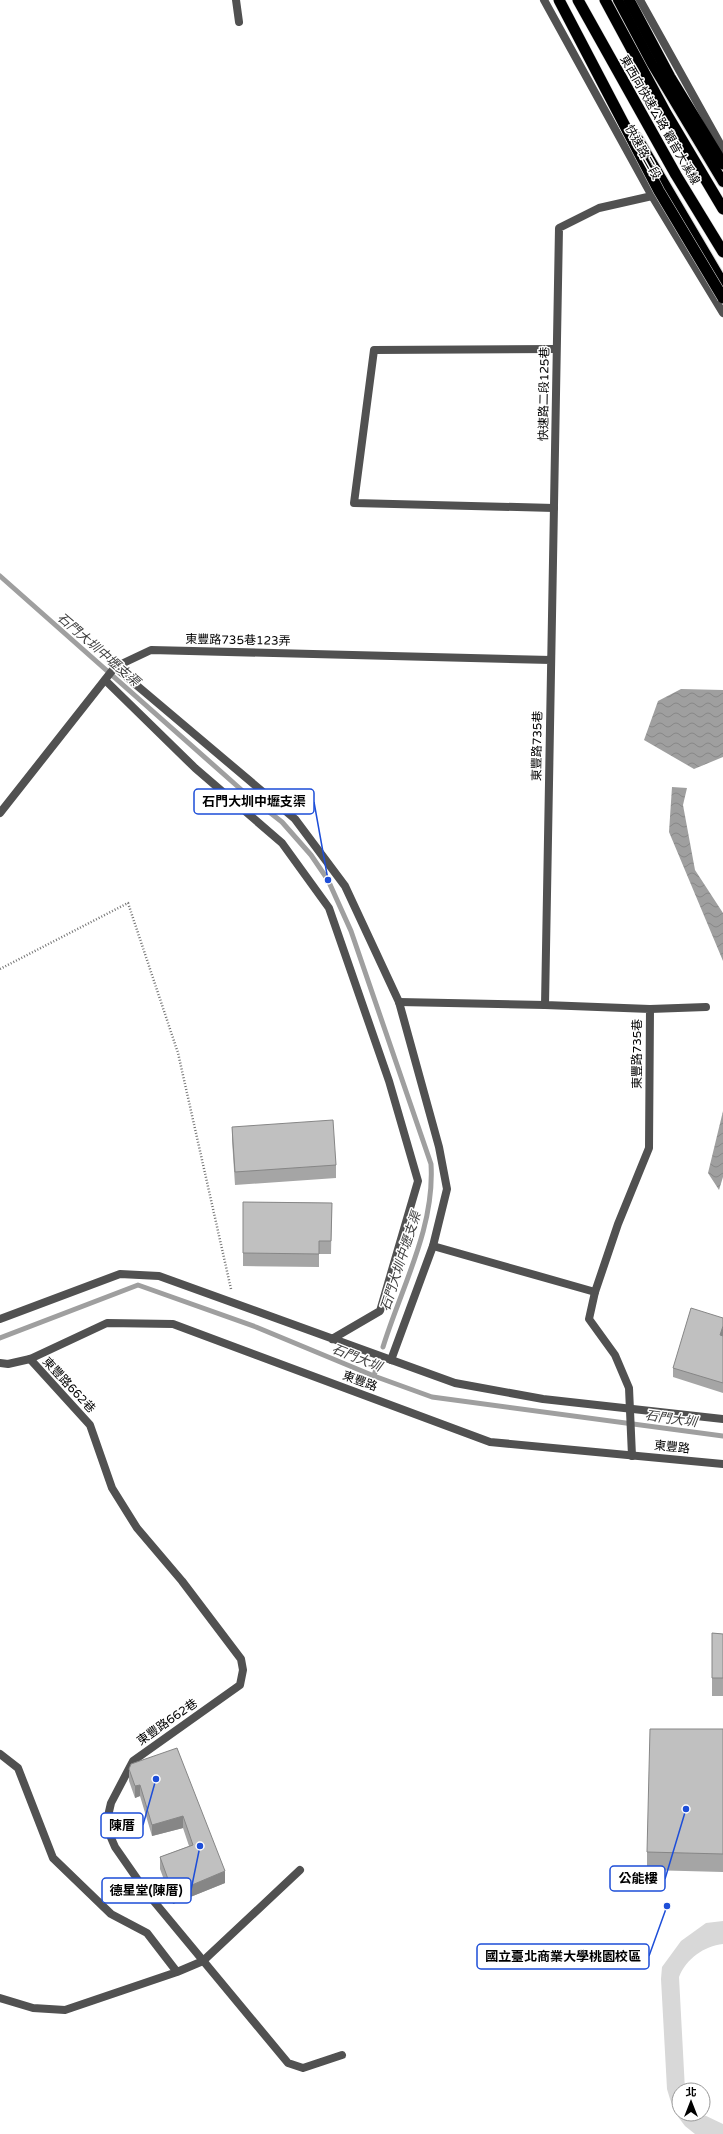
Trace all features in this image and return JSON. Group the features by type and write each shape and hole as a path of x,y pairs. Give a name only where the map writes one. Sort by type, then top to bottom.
{"highway":[{"path":"559,0 659,191 723,298"},
{"name":"東西向快速公路 觀音大溪線","path":"578,0 676,175 723,252"},
{"name":"東西向快速公路 觀音大溪線","path":"605,0 666,113 723,209"},
{"path":"629,0 670,77 723,164"}],"main road":[{"name":"快速路二段","path":"559,0 663,184 723,283"},
{"path":"618,0 652,64 723,182"}],"street":[{"path":"236,0 239,22"},
{"name":"快速路二段","path":"544,0 652,196 723,313"},
{"path":"640,0 723,149"},
{"name":"快速路二段125巷","path":"551,660 558,228 599,208 652,196"},
{"path":"554,508 354,503 374,350 556,349"},
{"name":"東豐路735巷123弄","path":"0,814 115,667 150,650 551,660"},
{"name":"東豐路735巷","path":"551,660 545,1005 650,1009 649,1148 618,1224 595,1292 589,1319 615,1355 629,1388 632,1456"},
{"path":"115,667 295,819 345,886 399,1002 439,1148 447,1189 433,1246 391,1360"},
{"path":"105,680 195,768 282,843 329,908 389,1081 418,1181 380,1311 332,1339"},
{"path":"399,1002 545,1005"},
{"path":"650,1009 706,1007"},
{"path":"433,1246 595,1292"},
{"path":"0,1319 120,1274 159,1276 454,1383 630,1413 723,1419"},
{"name":"東豐路","path":"0,1363 8,1364 30,1359 107,1323 173,1324 490,1442 723,1464"},
{"name":"東豐路662巷","path":"30,1359 90,1425 112,1488 137,1528 182,1581 241,1659 243,1670 240,1685 133,1761 111,1803 108,1816 109,1833 115,1847 147,1893 203,1961 226,1986 288,2063 303,2068 342,2055"},
{"path":"0,1754 18,1768 52,1858 111,1914 147,1933 177,1972"},
{"path":"0,1998 33,2008 65,2010 177,1972 203,1961 300,1870"}],"path":[{"path":"0,969 128,903 178,1053 234,1303"}],"shaded area":[{"path":"723,1921 723,1944 709,1947 696,1954 682,1970 679,1977 685,2082 671,2082 671,2102 667,2089 661,1979 662,1967 681,1941 706,1923"},
{"path":"711,2118 723,2124 723,2134 695,2134 682,2122 711,2122"}],"water":[{"path":"681,689 723,690 723,757 694,769 644,740 658,701"},
{"path":"672,787 687,788 683,805 695,870 723,913 723,961 669,832"},
{"path":"723,1111 723,1177 719,1190 708,1173"}],"building":[{"path":"333,1120 336,1165 235,1172 232,1127"},
{"path":"243,1202 332,1203 331,1241 319,1241 319,1254 243,1253"},
{"path":"691,1308 723,1318 723,1326 720,1335 723,1336 723,1383 673,1368"},
{"path":"712,1633 723,1634 723,1678 712,1678"},
{"path":"650,1729 723,1729 723,1854 647,1852"},
{"path":"177,1748 225,1871 173,1893 160,1857 193,1845 183,1816 152,1825 140,1785 135,1786 129,1769 131,1764"}],"waterway":[{"name":"石門大圳中壢支渠","path":"0,576 245,793 282,822 311,855 328,880 351,931 431,1164 431,1188 428,1211 422,1234 383,1347"},
{"name":"石門大圳","path":"0,1338 138,1285 256,1327 374,1376 432,1397 723,1436"},
{"name":"石門大圳中壢支渠","path":"374,1376 377,1365"}],"place":[{"name":"石門大圳中壢支渠","path":"328,880"},
{"name":"陳厝","path":"156,1779"},
{"name":"公能樓","path":"686,1809"},
{"name":"德星堂(陳厝)","path":"200,1846"},
{"name":"國立臺北商業大學桃園校區","path":"667,1906"}]}
